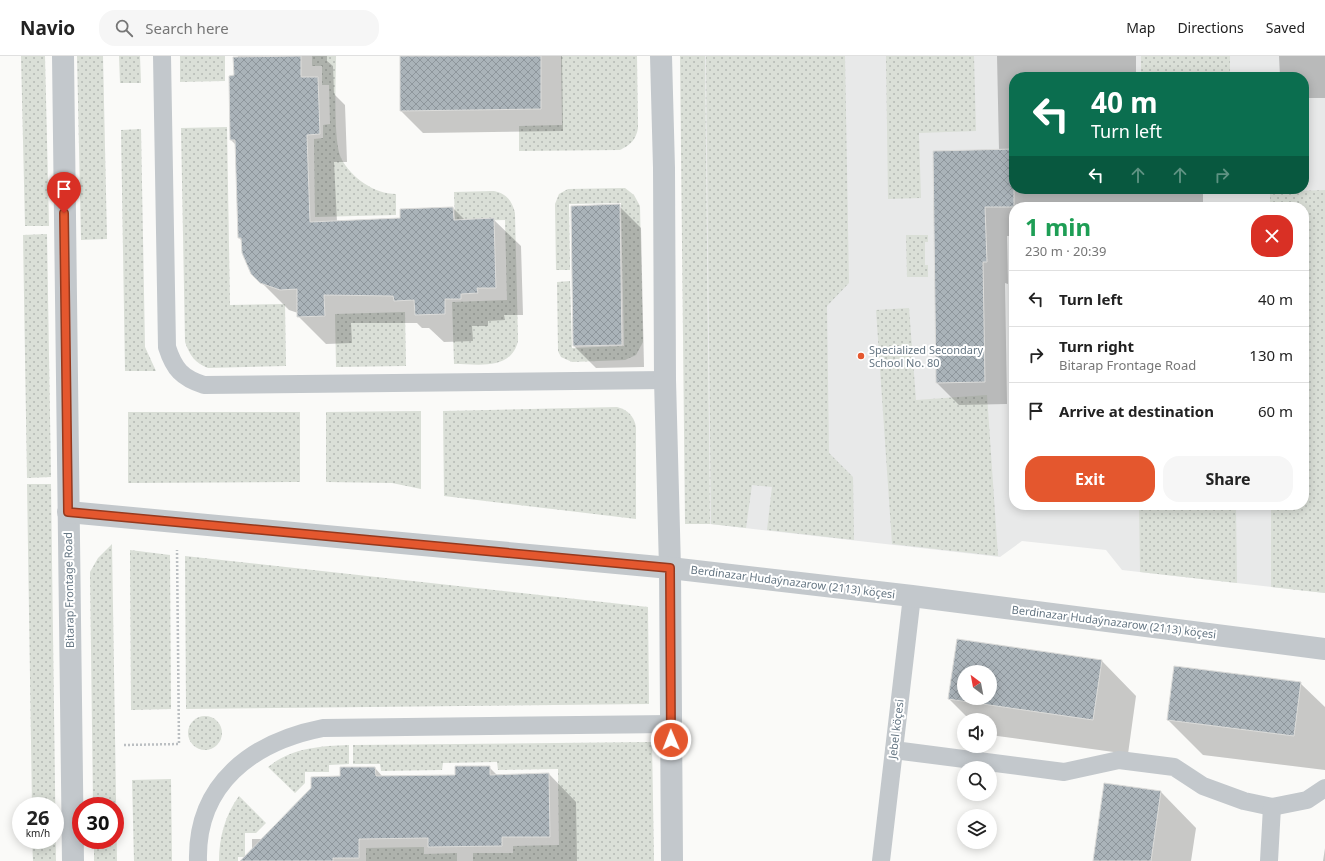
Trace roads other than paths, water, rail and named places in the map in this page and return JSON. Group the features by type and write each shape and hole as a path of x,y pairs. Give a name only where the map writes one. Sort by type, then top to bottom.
{"street":[{"name":"Bitarap Frontage Road","path":"62,56 73,861"},
{"path":"662,56 665,380 670,568 672,861"},
{"name":"Berdinazar Hudaýnazarow (2113) köçesi","path":"68,512 670,568 912,596 1325,649"}],"lane":[{"path":"162,56 167,348 173,365 190,381 204,385 665,380"},
{"name":"Jebel köçesi","path":"881,861 912,596"},
{"path":"198,861 200,832 205,814 213,797 224,780 254,754 270,744 304,732 322,728 671,724"},
{"path":"894,750 1064,772 1119,760 1174,767 1204,786 1244,801 1272,807 1307,800 1325,788"},
{"path":"1269,861 1272,807"}],"place":[{"name":"Specialized Secondary School No. 80","path":"861,356"}]}
